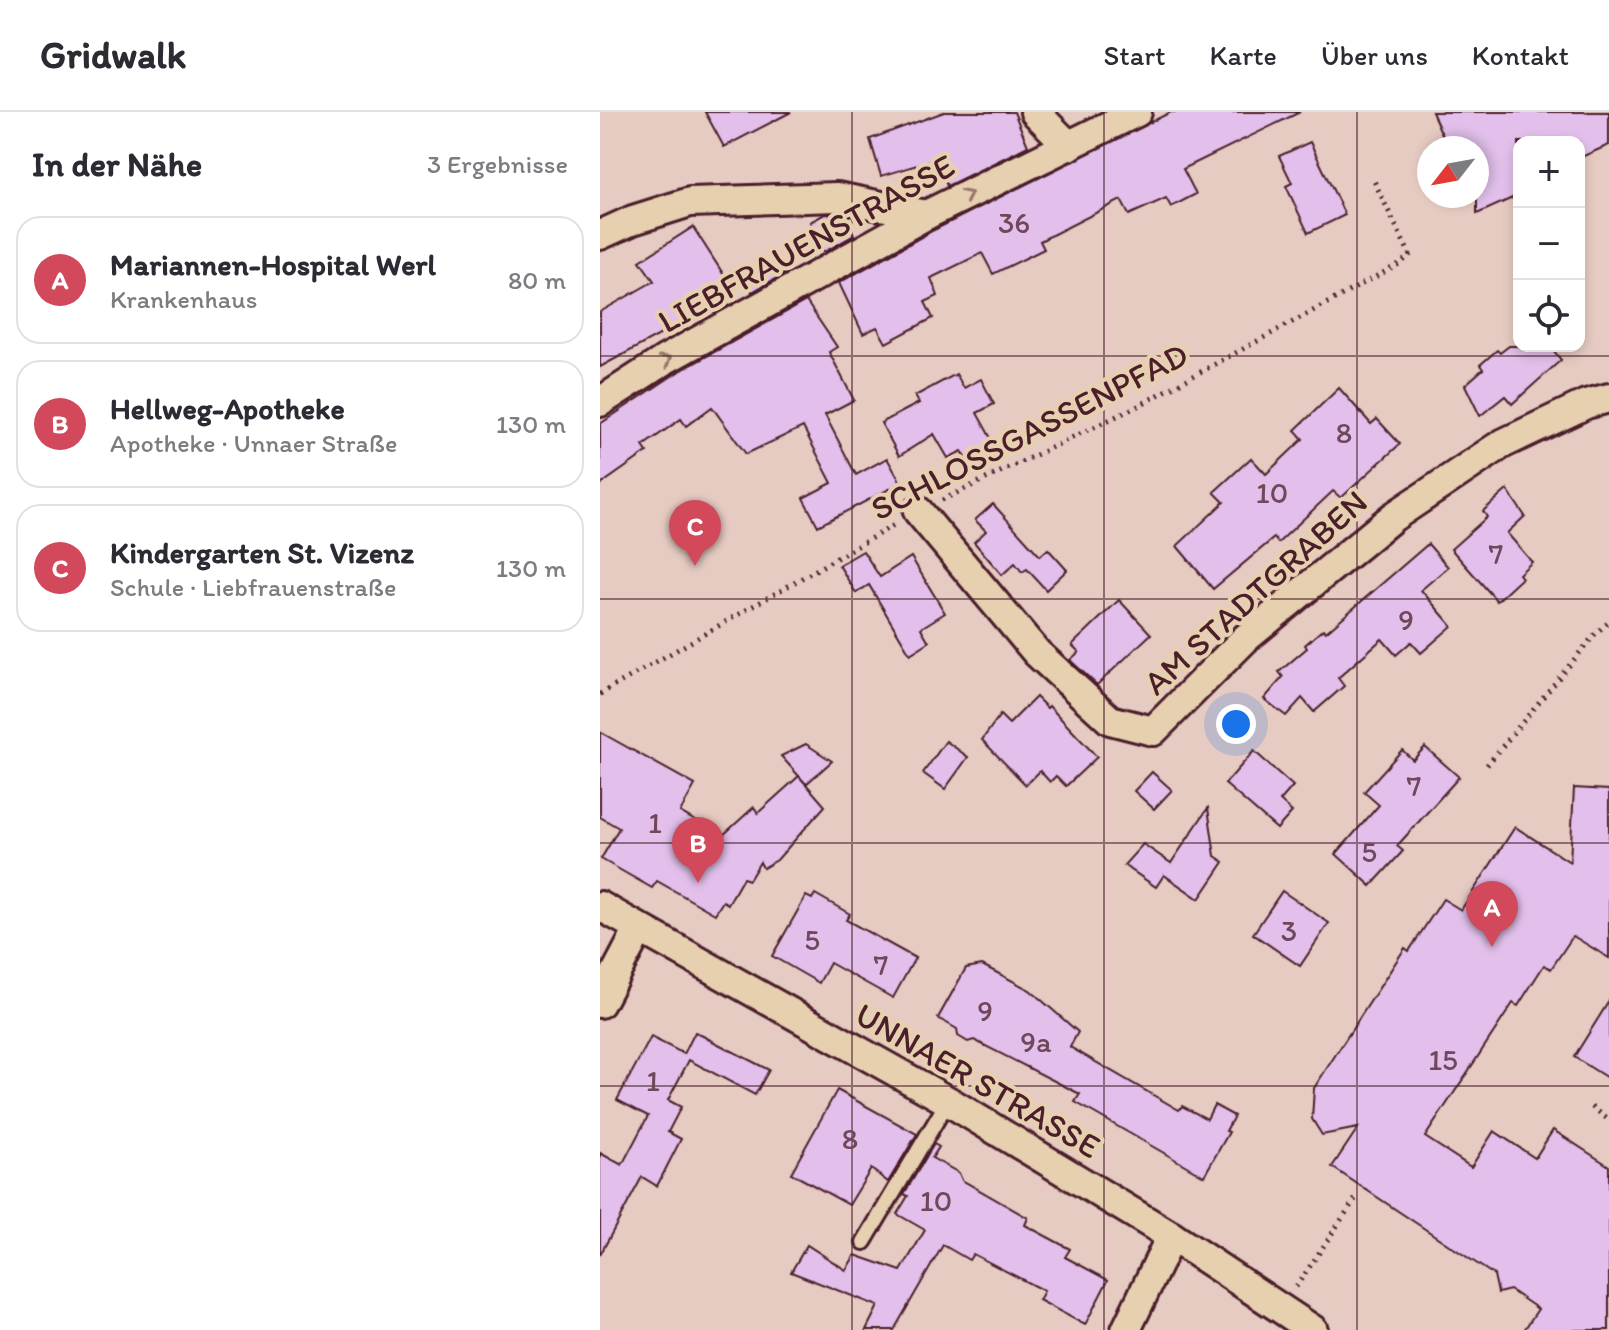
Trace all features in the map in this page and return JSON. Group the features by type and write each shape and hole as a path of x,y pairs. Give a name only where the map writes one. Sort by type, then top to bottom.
{"street":[{"path":"1035,112 1069,146"},
{"name":"LIEBFRAUENSTRASSE","path":"600,402 666,359 926,215 1137,112"},
{"path":"600,235 633,220 690,202 837,197 926,215"},
{"name":"AM STADTGRABEN","path":"918,511 1037,653 1110,720 1153,731 1246,638 1393,517 1502,444 1586,404 1609,398"},
{"name":"UNNAER STRASSE","path":"600,906 948,1101 1171,1236 1313,1330"},
{"path":"600,1003 639,929"},
{"path":"1126,1330 1171,1236"}],"lane":[{"path":"864,1242 948,1101"}],"path":[{"name":"SCHLOSSGASSENPFAD","path":"600,694 918,511 1138,406 1401,263 1410,255 1374,181"},
{"path":"1487,765 1596,633 1609,622"},
{"path":"1592,1107 1609,1120"},
{"path":"1281,1309 1358,1195"}],"building":[{"path":"705,112 791,112 724,147"},
{"path":"944,112 1014,112 1028,146 947,186 937,159 881,176 870,139"},
{"path":"1171,112 1300,112 1183,169 1196,194 1171,207 1166,198 1129,215 1121,200 1040,241 1044,249 993,274 982,253 931,278 938,296 925,302 933,318 886,343 877,327 863,334 839,283 934,230"},
{"path":"1432,112 1609,112 1609,145 1585,155 1585,136 1513,136 1513,198 1477,214 1477,208 1489,208 1489,136 1443,136"},
{"path":"1310,142 1345,215 1308,233 1286,186 1292,183 1279,156"},
{"path":"825,214 845,216 854,235 824,252 810,222"},
{"path":"693,227 736,294 600,367 600,312 654,281 640,261"},
{"path":"774,262 779,269 783,267 787,272 752,292 745,280"},
{"path":"806,301 837,347 829,352 854,400 825,415 856,475 887,458 901,483 818,526 803,498 832,483 803,427 746,454 712,407 686,426 681,419 643,446 647,452 600,485 600,424 675,374"},
{"path":"1513,346 1513,352 1555,352 1561,360 1512,404 1505,396 1480,416 1465,385 1483,369 1480,365 1497,350 1500,353"},
{"path":"956,374 964,388 981,379 994,404 977,413 997,449 970,464 962,451 948,458 934,434 899,456 881,423 919,403 915,396"},
{"path":"1339,388 1371,424 1377,419 1400,444 1341,498 1333,491 1278,543 1274,538 1213,589 1177,546 1224,502 1214,492 1251,458 1266,474 1303,439 1295,430"},
{"path":"1507,490 1525,516 1507,533 1532,562 1519,574 1522,578 1497,601 1451,549 1487,517 1483,511"},
{"path":"993,504 1040,556 1048,549 1067,570 1046,590 1027,569 1022,572 1015,563 1002,575 974,542 986,531 975,520"},
{"path":"1428,544 1448,567 1421,590 1452,626 1421,653 1411,642 1396,655 1382,639 1338,678 1344,686 1314,712 1302,698 1286,716 1264,699 1283,677 1279,672 1307,648 1305,645 1323,629 1326,632"},
{"path":"863,551 880,577 911,557 945,613 921,628 929,642 910,654 869,585 856,593 839,565"},
{"path":"1119,600 1151,634 1097,685 1070,660 1079,652 1072,645"},
{"path":"1036,697 1047,708 1049,706 1097,757 1066,786 1056,776 1050,782 1040,771 1026,785 982,740 1000,715 1009,724"},
{"path":"600,732 695,785 680,812 722,836 754,807 758,813 799,776 825,806 777,860 763,868 760,862 749,880 743,878 728,904 723,901 715,914 657,881 652,888 601,859 619,828 600,817"},
{"path":"946,741 968,757 945,789 923,773"},
{"path":"806,744 832,761 806,784 781,756"},
{"path":"1425,747 1459,777 1397,846 1403,851 1371,886 1336,854 1379,805 1364,792 1402,750 1413,760"},
{"path":"1254,751 1293,786 1280,801 1292,812 1277,829 1225,784"},
{"path":"1152,772 1172,790 1154,809 1134,791"},
{"path":"1574,788 1609,790 1609,958 1573,936 1551,969 1544,965 1518,1006 1513,1003 1425,1137 1471,1167 1494,1131 1535,1158 1553,1130 1609,1166 1609,1330 1524,1330 1538,1309 1510,1290 1498,1293 1494,1275 1332,1167 1358,1128 1322,1135 1312,1119 1314,1088 1405,948 1409,951 1443,899 1461,910 1515,827 1570,862"},
{"path":"1208,808 1215,856 1224,862 1199,899 1164,875 1156,887 1124,865 1143,844 1171,863"},
{"path":"1282,891 1329,923 1300,966 1253,934"},
{"path":"815,894 850,914 846,920 915,958 893,998 830,963 819,983 772,956 806,896 812,899"},
{"path":"982,965 1030,990 1078,1032 1070,1047 1179,1110 1182,1106 1207,1119 1214,1105 1234,1116 1226,1131 1229,1132 1204,1176 1075,1102 1080,1094 974,1040 968,1042 958,1036 957,1029 938,1018 966,968"},
{"path":"1609,1001 1609,1079 1574,1057"},
{"path":"695,1032 769,1070 755,1095 689,1060 668,1100 681,1107 668,1132 681,1139 657,1186 642,1177 600,1255 600,1153 622,1165 648,1116 617,1100 651,1037 684,1054"},
{"path":"837,1090 917,1134 888,1182 871,1169 849,1205 791,1173"},
{"path":"934,1144 939,1147 932,1158 959,1173 962,1180 1028,1218 1025,1225 1070,1249 1065,1257 1108,1280 1085,1325 1039,1300 1044,1291 973,1254 969,1260 943,1245 894,1330 866,1330 878,1306 791,1272 807,1245 846,1270 855,1255 901,1271 925,1230 897,1214 908,1196 904,1194"}],"place":[{"name":"Kindergarten St. Vizenz","path":"695,566"},
{"name":"Hellweg-Apotheke","path":"698,883"},
{"name":"Mariannen-Hospital Werl","path":"1492,947"}]}
